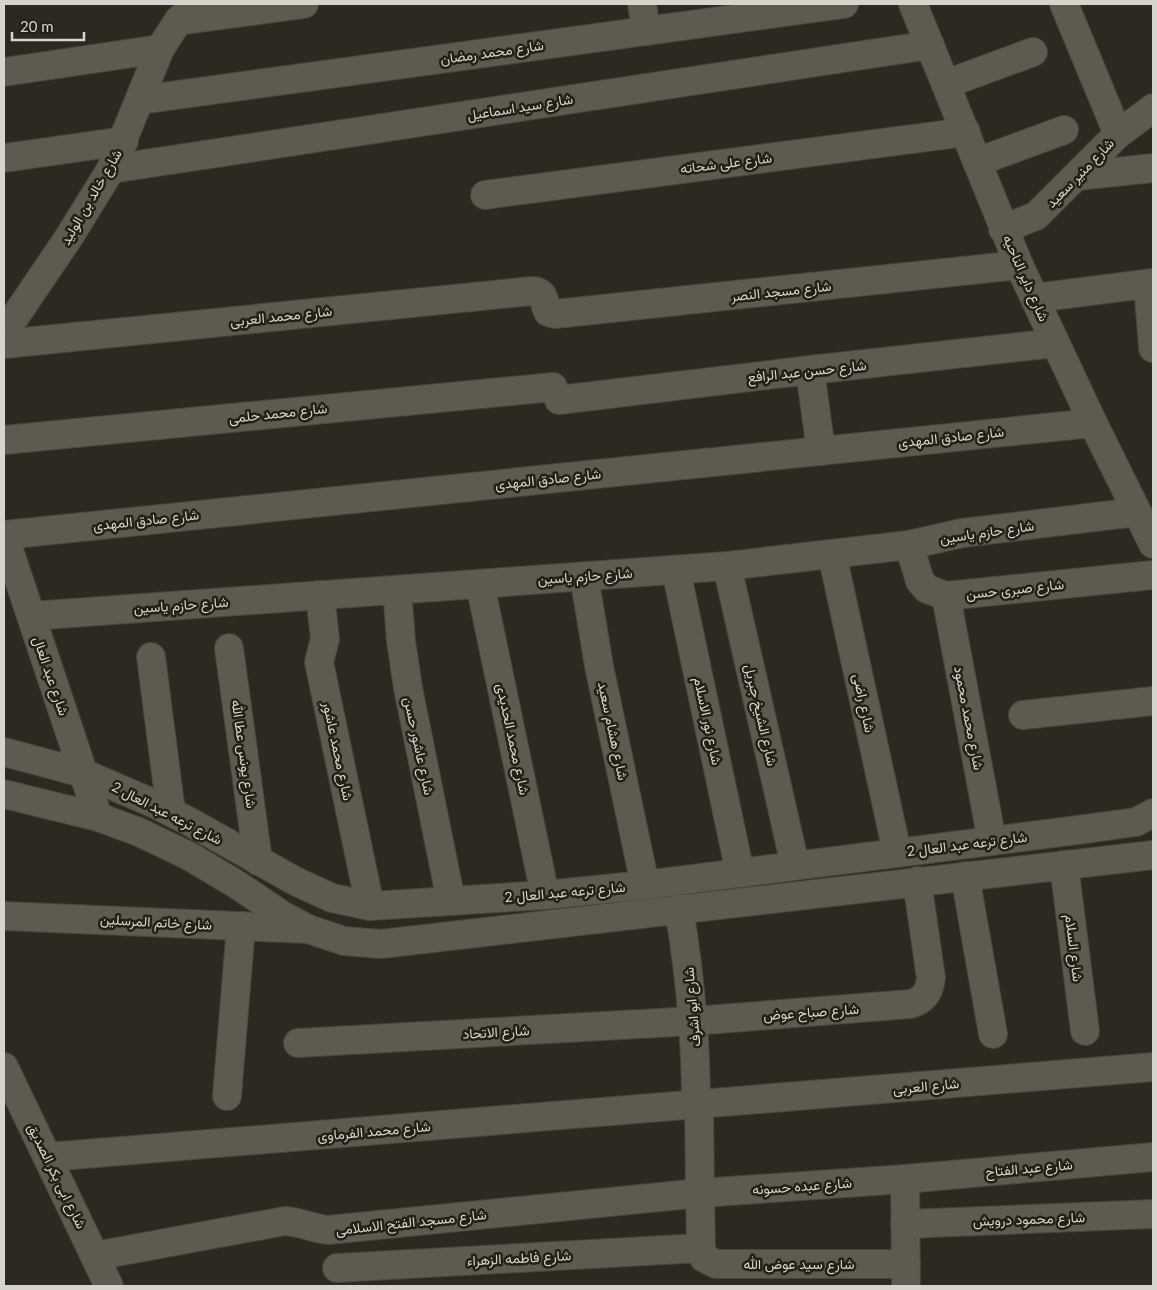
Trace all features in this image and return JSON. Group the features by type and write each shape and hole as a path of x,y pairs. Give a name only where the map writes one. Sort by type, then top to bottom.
{"street":[{"path":"186,13 304,4"},
{"path":"642,4 646,31"},
{"name":"شارع محمد رمضان","path":"140,100 844,4"},
{"name":"شارع داير الناحيه","path":"913,4 1019,266 1093,423 1153,544"},
{"path":"1064,4 1118,134"},
{"name":"شارع خالد بن الوليد","path":"4,333 69,237 111,169 160,49 186,13"},
{"name":"شارع سيد اسماعيل","path":"111,169 930,45"},
{"path":"4,72 160,49"},
{"path":"946,84 1033,52"},
{"name":"شارع منير سعيد","path":"1003,228 1036,216 1118,134 1153,108"},
{"path":"977,162 1064,130"},
{"name":"شارع على شحاته","path":"486,195 966,132"},
{"path":"4,158 124,140"},
{"path":"1077,176 1153,168"},
{"name":"شارع مسجد النصر","path":"546,308 551,314 555,314 1019,266"},
{"path":"1035,298 1150,283 1153,348"},
{"name":"شارع محمد العربى","path":"4,344 532,291 541,293 544,297 546,308"},
{"name":"شارع حسن عبد الرافع","path":"556,393 810,370 1055,343"},
{"path":"810,370 820,451"},
{"name":"شارع محمد حلمى","path":"4,440 556,393"},
{"name":"شارع صادق المهدى","path":"4,535 1093,423"},
{"name":"شارع حازم ياسين","path":"19,602 320,595 727,566 909,545 962,533 1137,512"},
{"name":"شارع عبد العال","path":"4,535 19,602 98,817"},
{"name":"شارع صبرى حسن","path":"909,545 920,582 926,589 946,596 1153,575"},
{"name":"شارع راضى","path":"832,554 897,852"},
{"name":"شارع الشيخ جبريل","path":"727,566 795,865"},
{"name":"شارع نور الاسلام","path":"676,570 740,873"},
{"name":"شارع هشام سعيد","path":"584,576 599,666 644,885"},
{"name":"شارع محمد الحديدى","path":"480,584 546,895"},
{"name":"شارع عاشور حسن","path":"397,590 401,641 408,688 451,901"},
{"name":"شارع محمد عاشور","path":"320,595 325,639 319,662 370,906"},
{"name":"شارع محمد محمود","path":"946,596 992,841"},
{"name":"شارع يونس عطا الله","path":"230,648 258,861"},
{"path":"151,657 171,812"},
{"path":"1022,715 1153,700"},
{"name":"شارع ترعه عبد العال 2","path":"4,752 83,773 171,812 294,882 332,898 370,906 546,895 644,885 1136,822 1153,813"},
{"name":"شارع ترعه عبد العال 2","path":"4,794 98,817 139,832 189,856 236,884 282,915 308,929 344,941 381,944 1153,855"},
{"name":"شارع السلام","path":"1064,865 1084,1031"},
{"path":"965,876 993,1034"},
{"name":"شارع صباح عوض","path":"694,1021 910,1004 919,1001 930,988 931,978 917,881"},
{"path":"494,898 501,931"},
{"name":"شارع ابو اشرف","path":"679,909 688,958 694,1021 702,1248"},
{"name":"شارع خاتم المرسلين","path":"4,916 308,929"},
{"path":"227,1096 241,926"},
{"name":"شارع الاتحاد","path":"298,1043 694,1021"},
{"name":"شارع ابى بكر الصديق","path":"4,1067 109,1286"},
{"name":"شارع العربى","path":"698,1105 1153,1067"},
{"name":"شارع محمد الفرماوى","path":"48,1157 698,1105"},
{"name":"شارع عبد الفتاح","path":"905,1178 1153,1157"},
{"path":"905,1178 906,1275"},
{"name":"شارع عبده حسونه","path":"700,1193 905,1178"},
{"name":"شارع مسجد الفتح الاسلامى","path":"95,1256 285,1222 299,1222 315,1228 328,1230 700,1193"},
{"name":"شارع محمود درويش","path":"905,1224 1153,1214"},
{"path":"299,1222 345,1277"},
{"name":"شارع سيد عوض الله","path":"702,1248 704,1258 716,1264 906,1275"},
{"name":"شارع فاطمه الزهراء","path":"345,1277 702,1248"}]}
